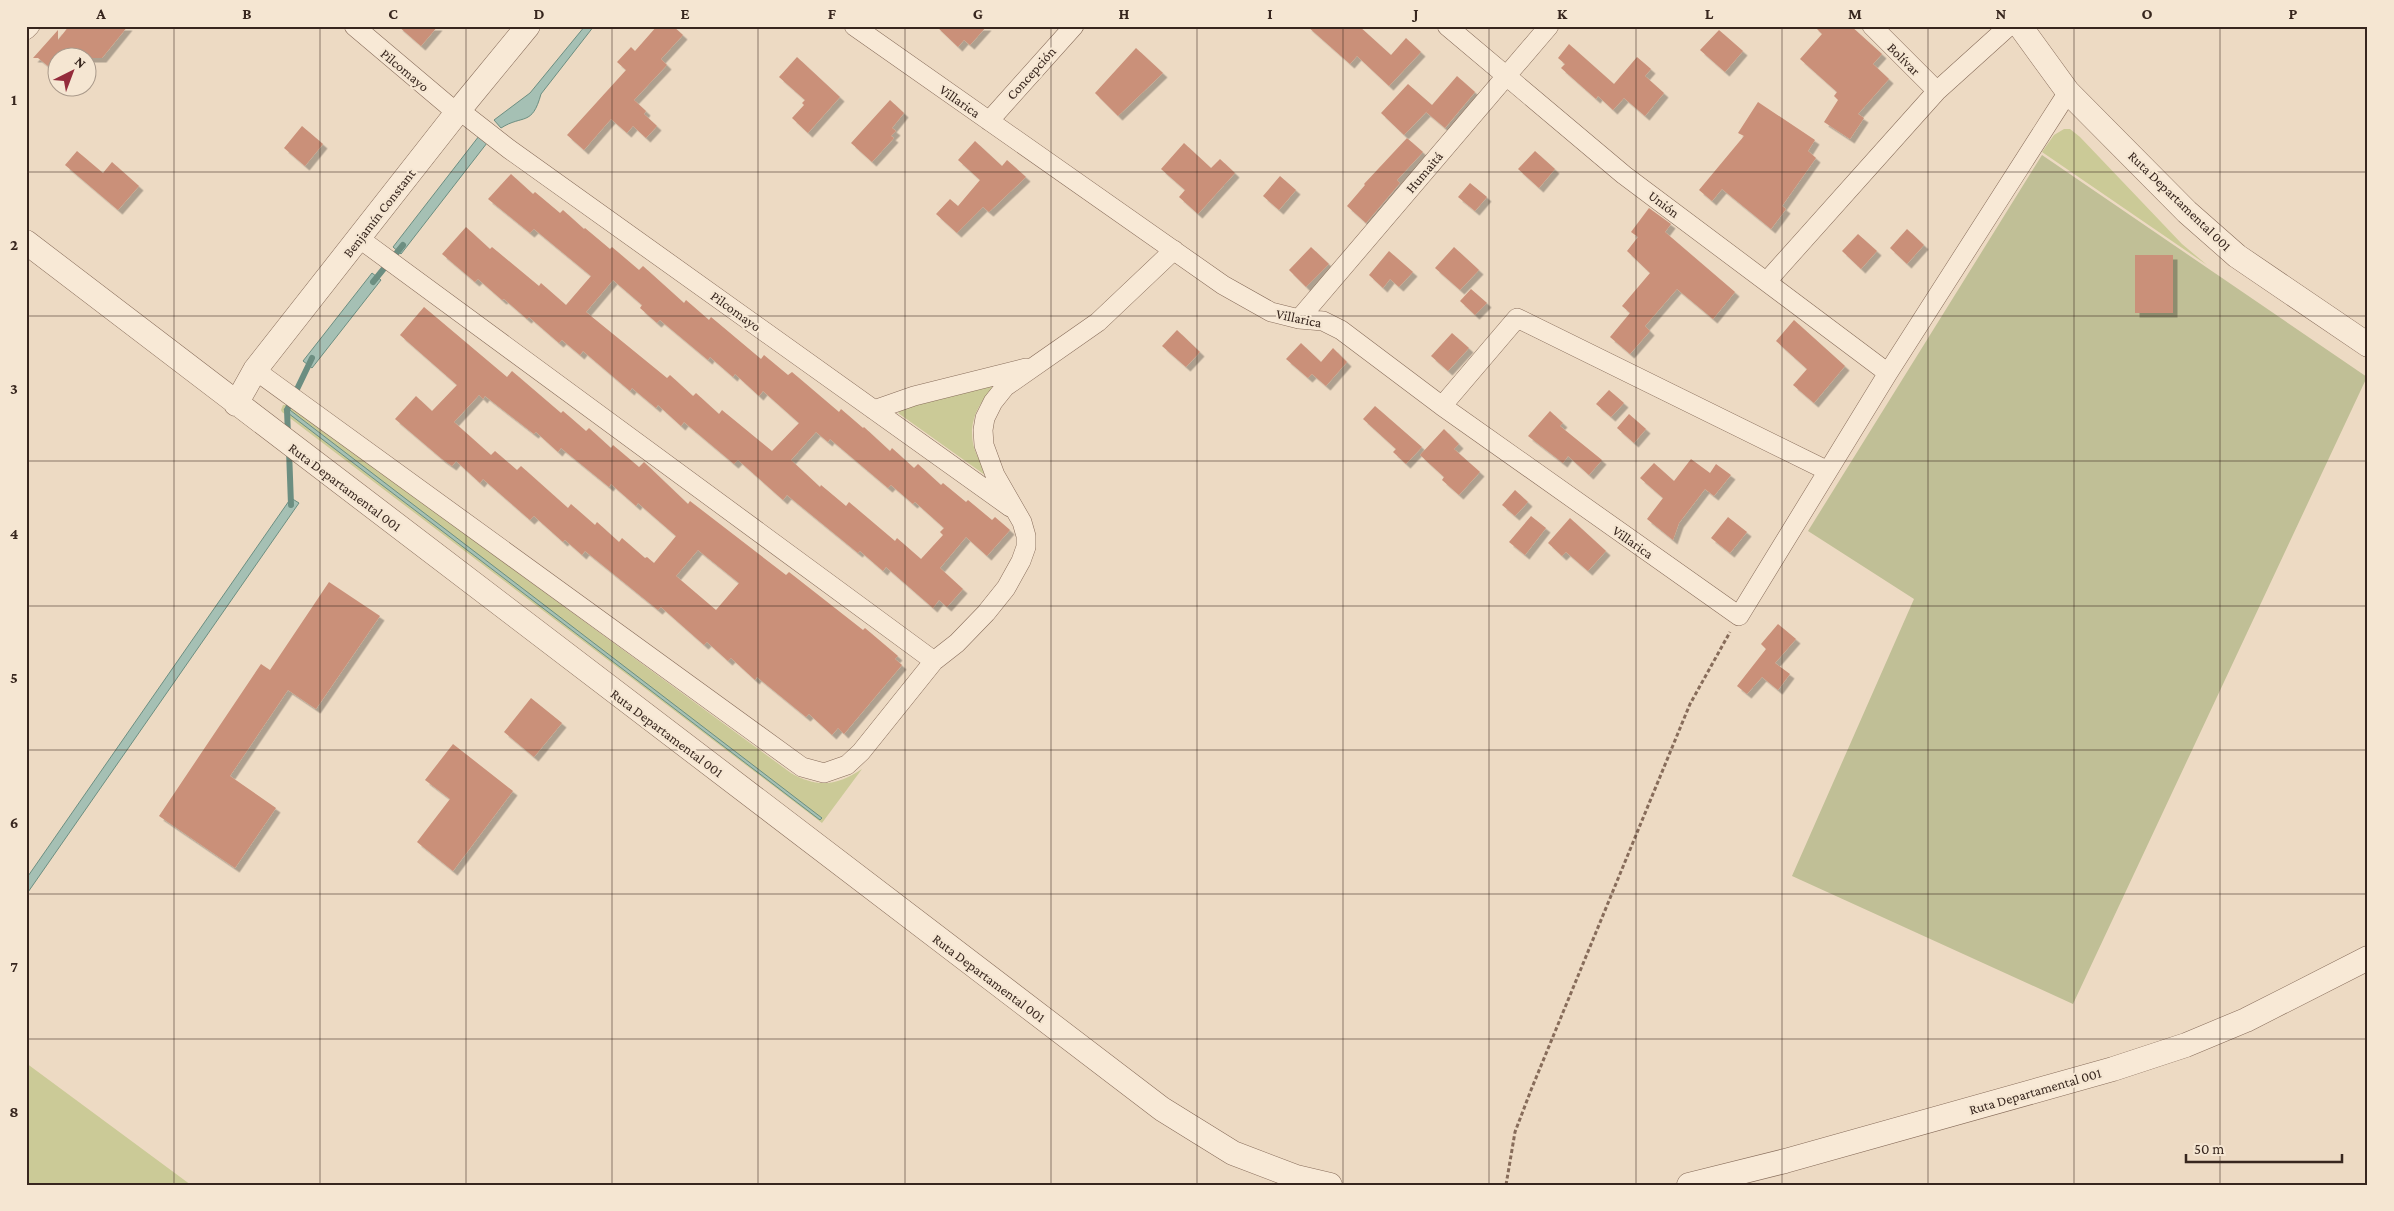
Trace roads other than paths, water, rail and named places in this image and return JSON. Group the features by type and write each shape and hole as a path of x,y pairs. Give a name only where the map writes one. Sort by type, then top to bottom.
{"street":[{"path":"26,30 30,26"},
{"name":"Pilcomayo","path":"354,26 458,111 1015,511"},
{"name":"Benjamín Constant","path":"236,404 255,370 360,239 458,111 528,26"},
{"name":"Villarica","path":"854,26 1223,285 1271,312 1299,319 1323,321 1341,330 1442,406 1739,616 1828,471"},
{"name":"Concepción","path":"989,121 1074,26"},
{"name":"Unión","path":"1447,26 1624,175 1888,374"},
{"name":"Humaitá","path":"1299,319 1549,26"},
{"name":"Bolívar","path":"1872,26 1937,92"},
{"path":"1767,281 1937,92 2009,26"},
{"name":"Ruta Departamental 001","path":"2020,26 2068,92 2187,212 2237,256 2368,345"},
{"path":"1442,406 1517,318 1828,471 2068,92"},
{"path":"360,239 934,661"},
{"name":"Ruta Departamental 001","path":"26,242 1162,1109 1233,1153 1296,1177 1330,1185"},
{"path":"255,370 802,767 824,773 847,765 861,752 934,661 957,643 986,613 1015,572 1026,547 1026,536 1022,522 995,475 984,445 983,430 985,418 1005,387 1098,322 1174,250"},
{"path":"874,410 950,386 1037,365"},
{"name":"Ruta Departamental 001","path":"1689,1185 1785,1161 2113,1069 2186,1045 2246,1020 2368,958"}],"waterway":[{"path":"373,282 403,245"},
{"path":"288,435 287,410 312,358"},
{"path":"289,450 291,505"}]}
